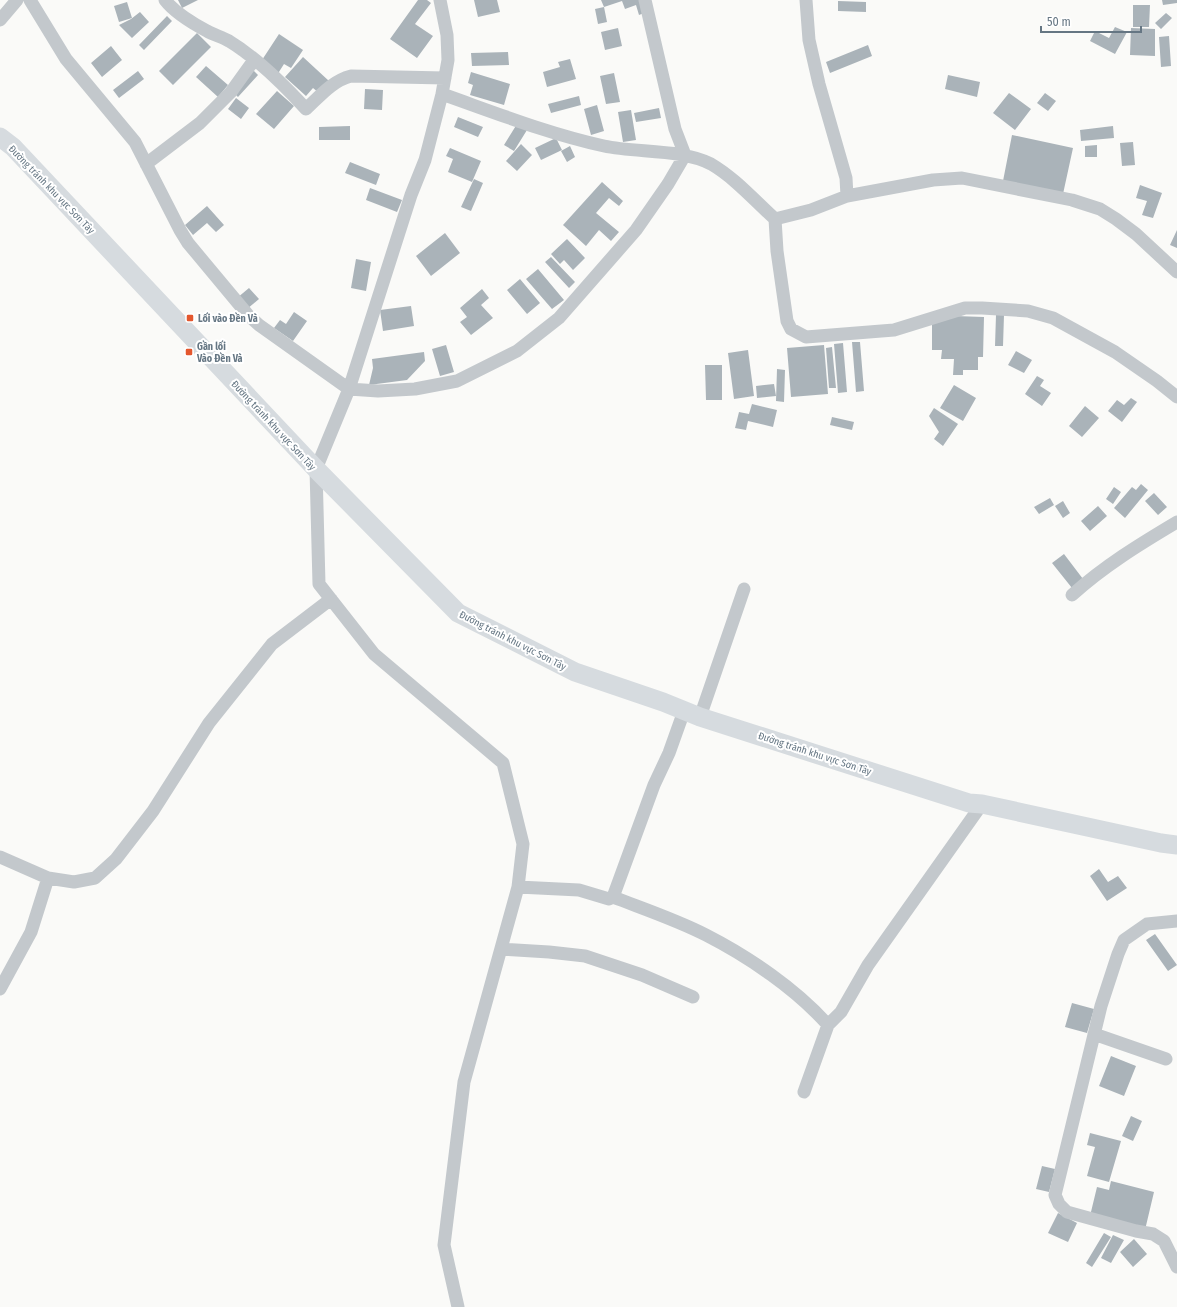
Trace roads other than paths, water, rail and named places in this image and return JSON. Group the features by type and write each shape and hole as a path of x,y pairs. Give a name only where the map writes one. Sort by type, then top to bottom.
{"highway":[{"name":"Đường tránh khu vực Sơn Tây","path":"0,137 13,147 316,469 458,613 575,672 692,714 969,803 982,804 1161,843 1177,845"}],"street":[{"path":"0,20 17,0"},
{"path":"30,0 66,59 135,142 188,243 248,315 259,325 349,389 378,391 415,389 457,381 517,351 559,318 636,230 668,184 685,156"},
{"path":"165,0 180,14 206,31 229,41 254,60 287,89 306,109 332,85 341,79 351,76 445,78"},
{"path":"440,0 447,35 448,60 442,94 425,160 410,195 349,389 316,469 319,584 374,654 503,763 523,844 518,887 464,1082 444,1245 458,1307"},
{"path":"646,0 675,129 685,156"},
{"path":"806,0 809,40 818,84 846,178 847,196"},
{"path":"146,164 200,123 231,92 254,60"},
{"path":"442,94 550,132 605,146 685,156 710,164 727,175 775,219 777,251 787,321 791,329 806,337 894,330 965,308 1028,311 1052,318 1115,352 1157,381 1177,397"},
{"path":"775,219 811,210 847,196 933,180 962,178 1072,200 1100,209 1136,234 1177,272"},
{"path":"1072,595 1094,575 1146,540 1177,522"},
{"path":"613,897 654,785 669,752 692,714 744,589"},
{"path":"0,857 48,878 74,882 95,878 116,859 153,811 209,723 272,644 331,599"},
{"path":"804,1092 828,1025 840,1012 868,965 982,804"},
{"path":"0,989 31,932 48,878"},
{"path":"518,887 579,890 609,899 613,897 706,934 743,956 804,1000 828,1025"},
{"path":"1177,921 1147,924 1124,940 1105,991 1055,1195 1059,1204 1067,1212 1136,1231 1153,1234 1164,1241 1177,1267"},
{"path":"501,949 585,956 642,975 692,997"},
{"path":"1094,1034 1166,1059"}],"place":[{"name":"Lối vào Đền Và","path":"190,318"},
{"name":"Gần lối Vào Đền Và","path":"189,352"}]}
